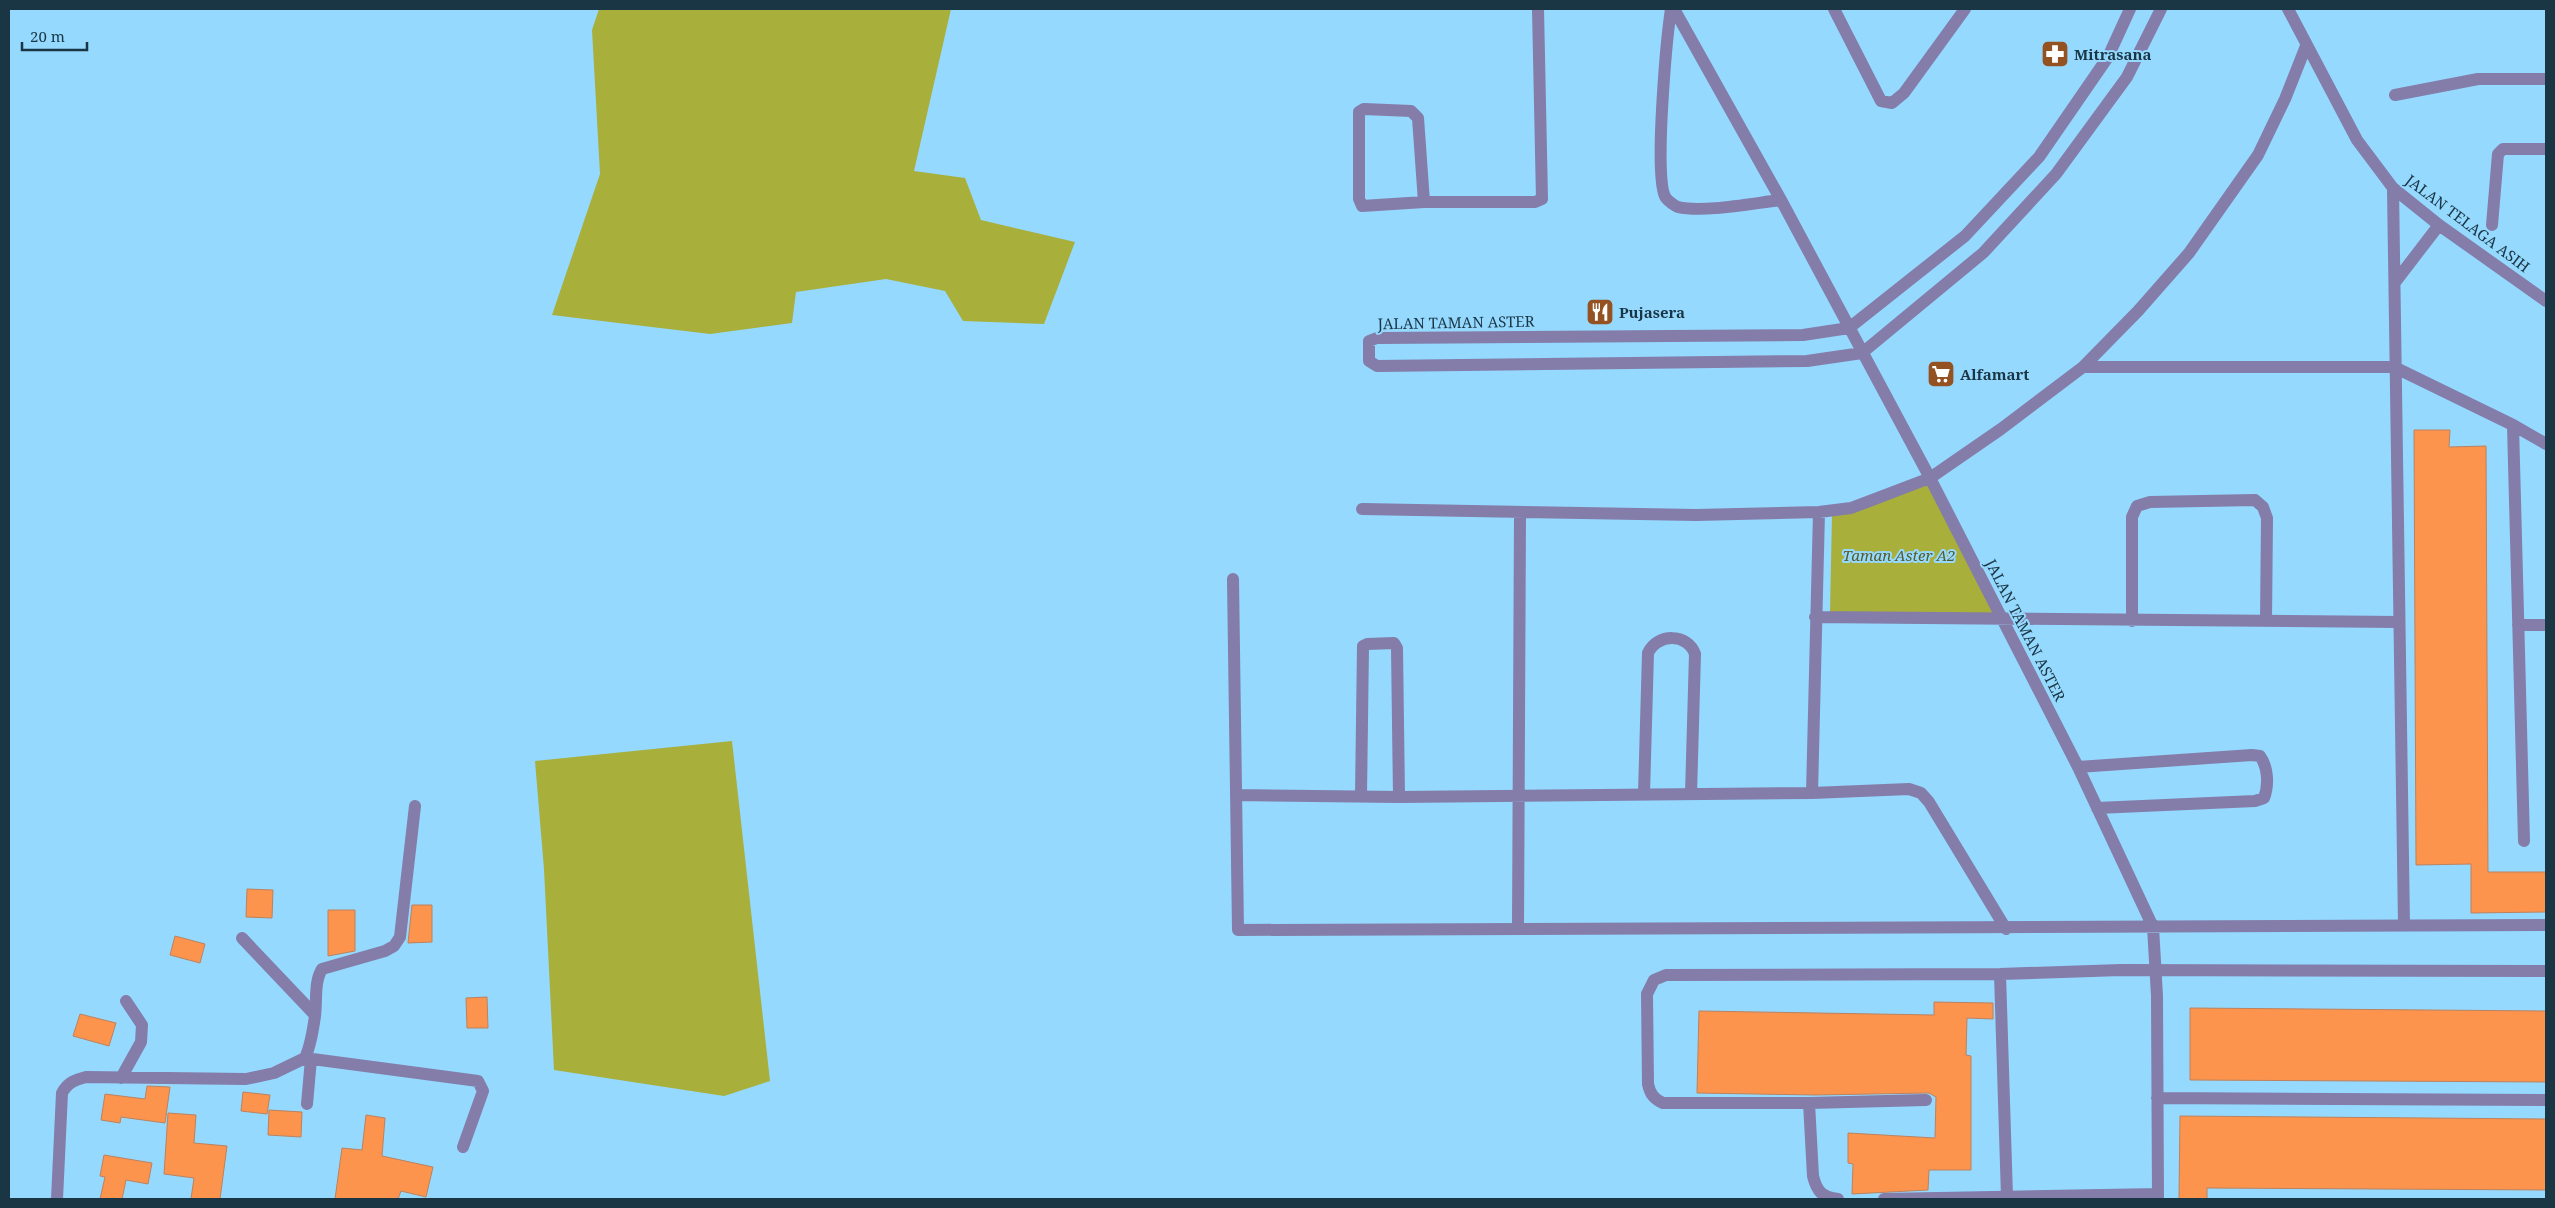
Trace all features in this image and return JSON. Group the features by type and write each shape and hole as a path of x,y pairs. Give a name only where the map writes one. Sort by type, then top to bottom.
{"street":[{"path":"1424,202 1418,118 1411,111 1402,110 1364,109 1359,112 1359,200 1362,206 1424,202 1522,202 1542,199 1538,9"},
{"path":"1672,9 1662,108 1661,186 1665,198 1677,207 1698,209 1781,200"},
{"name":"JALAN TAMAN ASTER","path":"1672,9 1781,200 1930,478 2078,767 2153,927"},
{"path":"1834,9 1881,101 1892,102 1909,87 1965,9"},
{"name":"JALAN TAMAN ASTER","path":"1862,353 1806,361 1377,366 1369,361 1369,341 1377,338 1803,335 1849,328 1965,236 2039,157 2108,56 2130,9"},
{"path":"1862,353 1983,253 2056,174 2127,77 2161,9"},
{"name":"JALAN TELAGA ASIH","path":"2288,9 2357,140 2393,188 2439,225 2546,301"},
{"path":"1362,509 1520,513 1747,515 1819,512 1851,508 1930,478 2001,429 2083,367 2189,253 2227,202 2258,155 2285,99 2306,46"},
{"path":"2395,95 2478,79 2546,79"},
{"path":"2492,225 2498,154 2503,149 2546,149"},
{"path":"2393,188 2396,280 2394,367 2404,925"},
{"path":"2396,280 2439,225"},
{"path":"2083,367 2394,367 2513,425 2546,444"},
{"path":"2513,425 2524,841"},
{"path":"2132,620 2132,517 2137,506 2150,502 2254,500 2263,507 2267,518 2266,622"},
{"path":"1812,793 1819,512"},
{"path":"1518,929 1520,513"},
{"path":"1233,579 1238,930 2006,929 2546,925"},
{"path":"1815,617 2399,622"},
{"path":"2518,625 2546,625"},
{"path":"1644,794 1648,653 1652,643 1661,639 1684,640 1692,645 1694,654 1691,794"},
{"path":"1361,796 1363,646 1367,644 1394,643 1398,648 1399,797"},
{"path":"2078,767 2252,755 2260,756 2265,763 2268,790 2264,798 2255,801 2097,808"},
{"path":"1236,795 1399,797 1812,793 1909,789 1921,794 1929,802 2006,929"},
{"path":"307,1104 308,1059 315,1015 318,976 322,969 385,951 394,946 400,937 415,806"},
{"path":"1884,1199 2158,1197 2153,927"},
{"path":"242,938 315,1015"},
{"path":"1926,1100 1809,1103 1663,1103 1657,1100 1650,1092 1648,1084 1647,994 1654,980 1666,975 2000,974 2155,970 2546,971"},
{"path":"2000,974 2007,1197"},
{"path":"121,1078 141,1042 142,1025 126,1001"},
{"path":"58,1199 62,1093 66,1085 86,1077 246,1080 274,1073 308,1059 478,1081 483,1091 464,1147"},
{"path":"2157,1098 2546,1100"},
{"path":"1809,1103 1813,1176 1816,1188 1828,1198 1838,1199"}],"green space":[{"path":"599,9 951,9 914,171 965,178 981,220 1075,242 1044,324 963,321 945,291 886,279 796,292 792,323 710,334 552,315 600,174 592,30"},
{"name":"Taman Aster A2","path":"1926,482 1999,616 1830,612 1832,514"},
{"path":"732,741 770,1081 724,1096 554,1070 544,869 535,761"}],"building":[{"path":"2414,430 2450,430 2449,447 2486,446 2488,872 2546,872 2546,912 2471,913 2471,864 2416,865"},
{"path":"247,889 273,890 272,918 246,917"},
{"path":"412,905 432,905 432,942 408,943"},
{"path":"328,910 355,910 355,951 328,956"},
{"path":"175,936 205,944 200,963 170,955"},
{"path":"487,997 488,1028 467,1028 466,998"},
{"path":"1934,1002 1993,1003 1993,1019 1967,1018 1966,1055 1971,1056 1971,1170 1929,1170 1928,1190 1852,1194 1853,1164 1848,1163 1848,1133 1935,1138 1936,1097 1929,1093 1815,1095 1697,1093 1699,1011 1934,1015"},
{"path":"2190,1008 2546,1011 2546,1082 2190,1080"},
{"path":"80,1014 116,1023 109,1046 73,1036"},
{"path":"147,1086 170,1087 165,1123 121,1117 120,1123 101,1120 105,1094 145,1099"},
{"path":"243,1092 270,1095 267,1114 241,1111"},
{"path":"269,1110 302,1112 301,1137 268,1135"},
{"path":"168,1113 196,1115 194,1143 227,1146 220,1199 191,1199 194,1178 164,1174"},
{"path":"366,1115 385,1118 382,1156 433,1167 426,1197 401,1191 398,1199 335,1199 342,1148 362,1150"},
{"path":"2180,1116 2546,1119 2546,1190 2207,1188 2207,1199 2179,1199"},
{"path":"104,1155 152,1163 148,1184 126,1180 122,1199 100,1199 105,1177 100,1176"}],"place":[{"name":"Mitrasana","path":"2055,54"},
{"name":"Pujasera","path":"1600,312"},
{"name":"Alfamart","path":"1941,374"}]}
